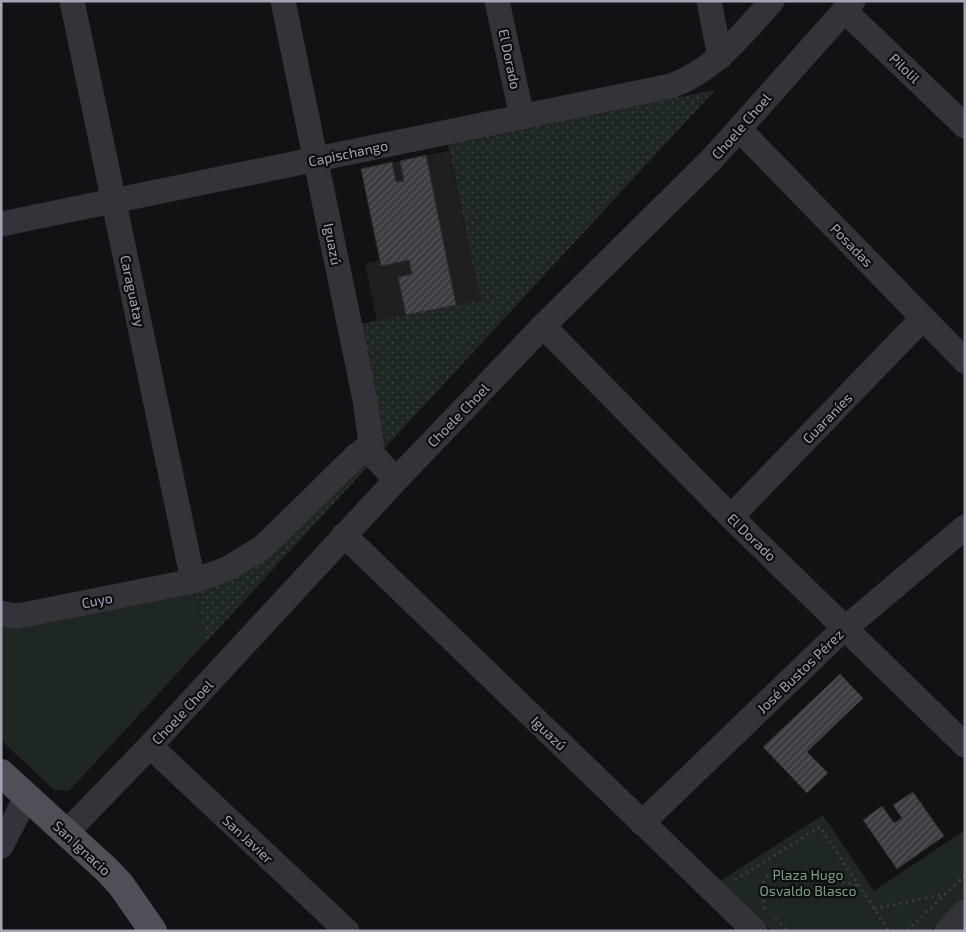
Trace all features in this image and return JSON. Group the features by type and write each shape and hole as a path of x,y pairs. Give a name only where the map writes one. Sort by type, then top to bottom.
{"main road":[{"name":"San Ignacio","path":"1,773 94,857 121,885 153,931"}],"street":[{"name":"Caraguatay","path":"72,1 193,581"},
{"name":"Iguazú","path":"283,1 365,400 371,445 374,456 396,480"},
{"name":"El Dorado","path":"497,1 522,117"},
{"path":"708,1 720,57"},
{"path":"720,57 772,1"},
{"name":"Pilolil","path":"848,6 965,126"},
{"name":"Choele Choel","path":"66,833 150,746 344,535 543,326 712,159 848,6"},
{"name":"Capischango","path":"1,224 660,89 693,77 720,57"},
{"name":"Posadas","path":"739,129 965,361"},
{"name":"Guaraníes","path":"731,517 923,318"},
{"name":"El Dorado","path":"543,326 731,517 965,745"},
{"path":"193,581 227,569 263,547 362,450 371,445"},
{"name":"José Bustos Pérez","path":"642,823 845,628 965,527"},
{"name":"Iguazú","path":"344,535 642,823 760,920"},
{"name":"Cuyo","path":"1,613 14,616 23,615 193,581"},
{"name":"San Javier","path":"150,746 347,931"},
{"path":"1,846 27,796"},
{"path":"947,931 965,912"}],"path":[{"path":"734,881 820,827 889,931"},
{"path":"760,920 763,885 766,877 774,873 783,872 859,886"},
{"path":"907,931 965,875"},
{"path":"874,909 945,894"}],"shaded area":[{"path":"449,151 480,300 377,321 365,264 380,260 361,169"}],"green space":[{"path":"715,90 206,642 195,591 358,462 360,324 480,300 448,143"},
{"path":"195,591 206,642 69,791 54,790 1,740 1,625"},
{"name":"Plaza Hugo Osvaldo Blasco","path":"823,815 874,891 965,830 965,896 931,931 772,931 720,881"}],"building":[{"path":"426,155 456,305 406,315 398,277 412,274 409,260 381,266 361,169 392,162 396,182 404,181 400,161"},
{"path":"840,674 863,698 807,752 828,773 807,793 763,747"},
{"path":"913,792 944,836 897,869 863,820 882,806 894,823 902,818 893,805"}]}
